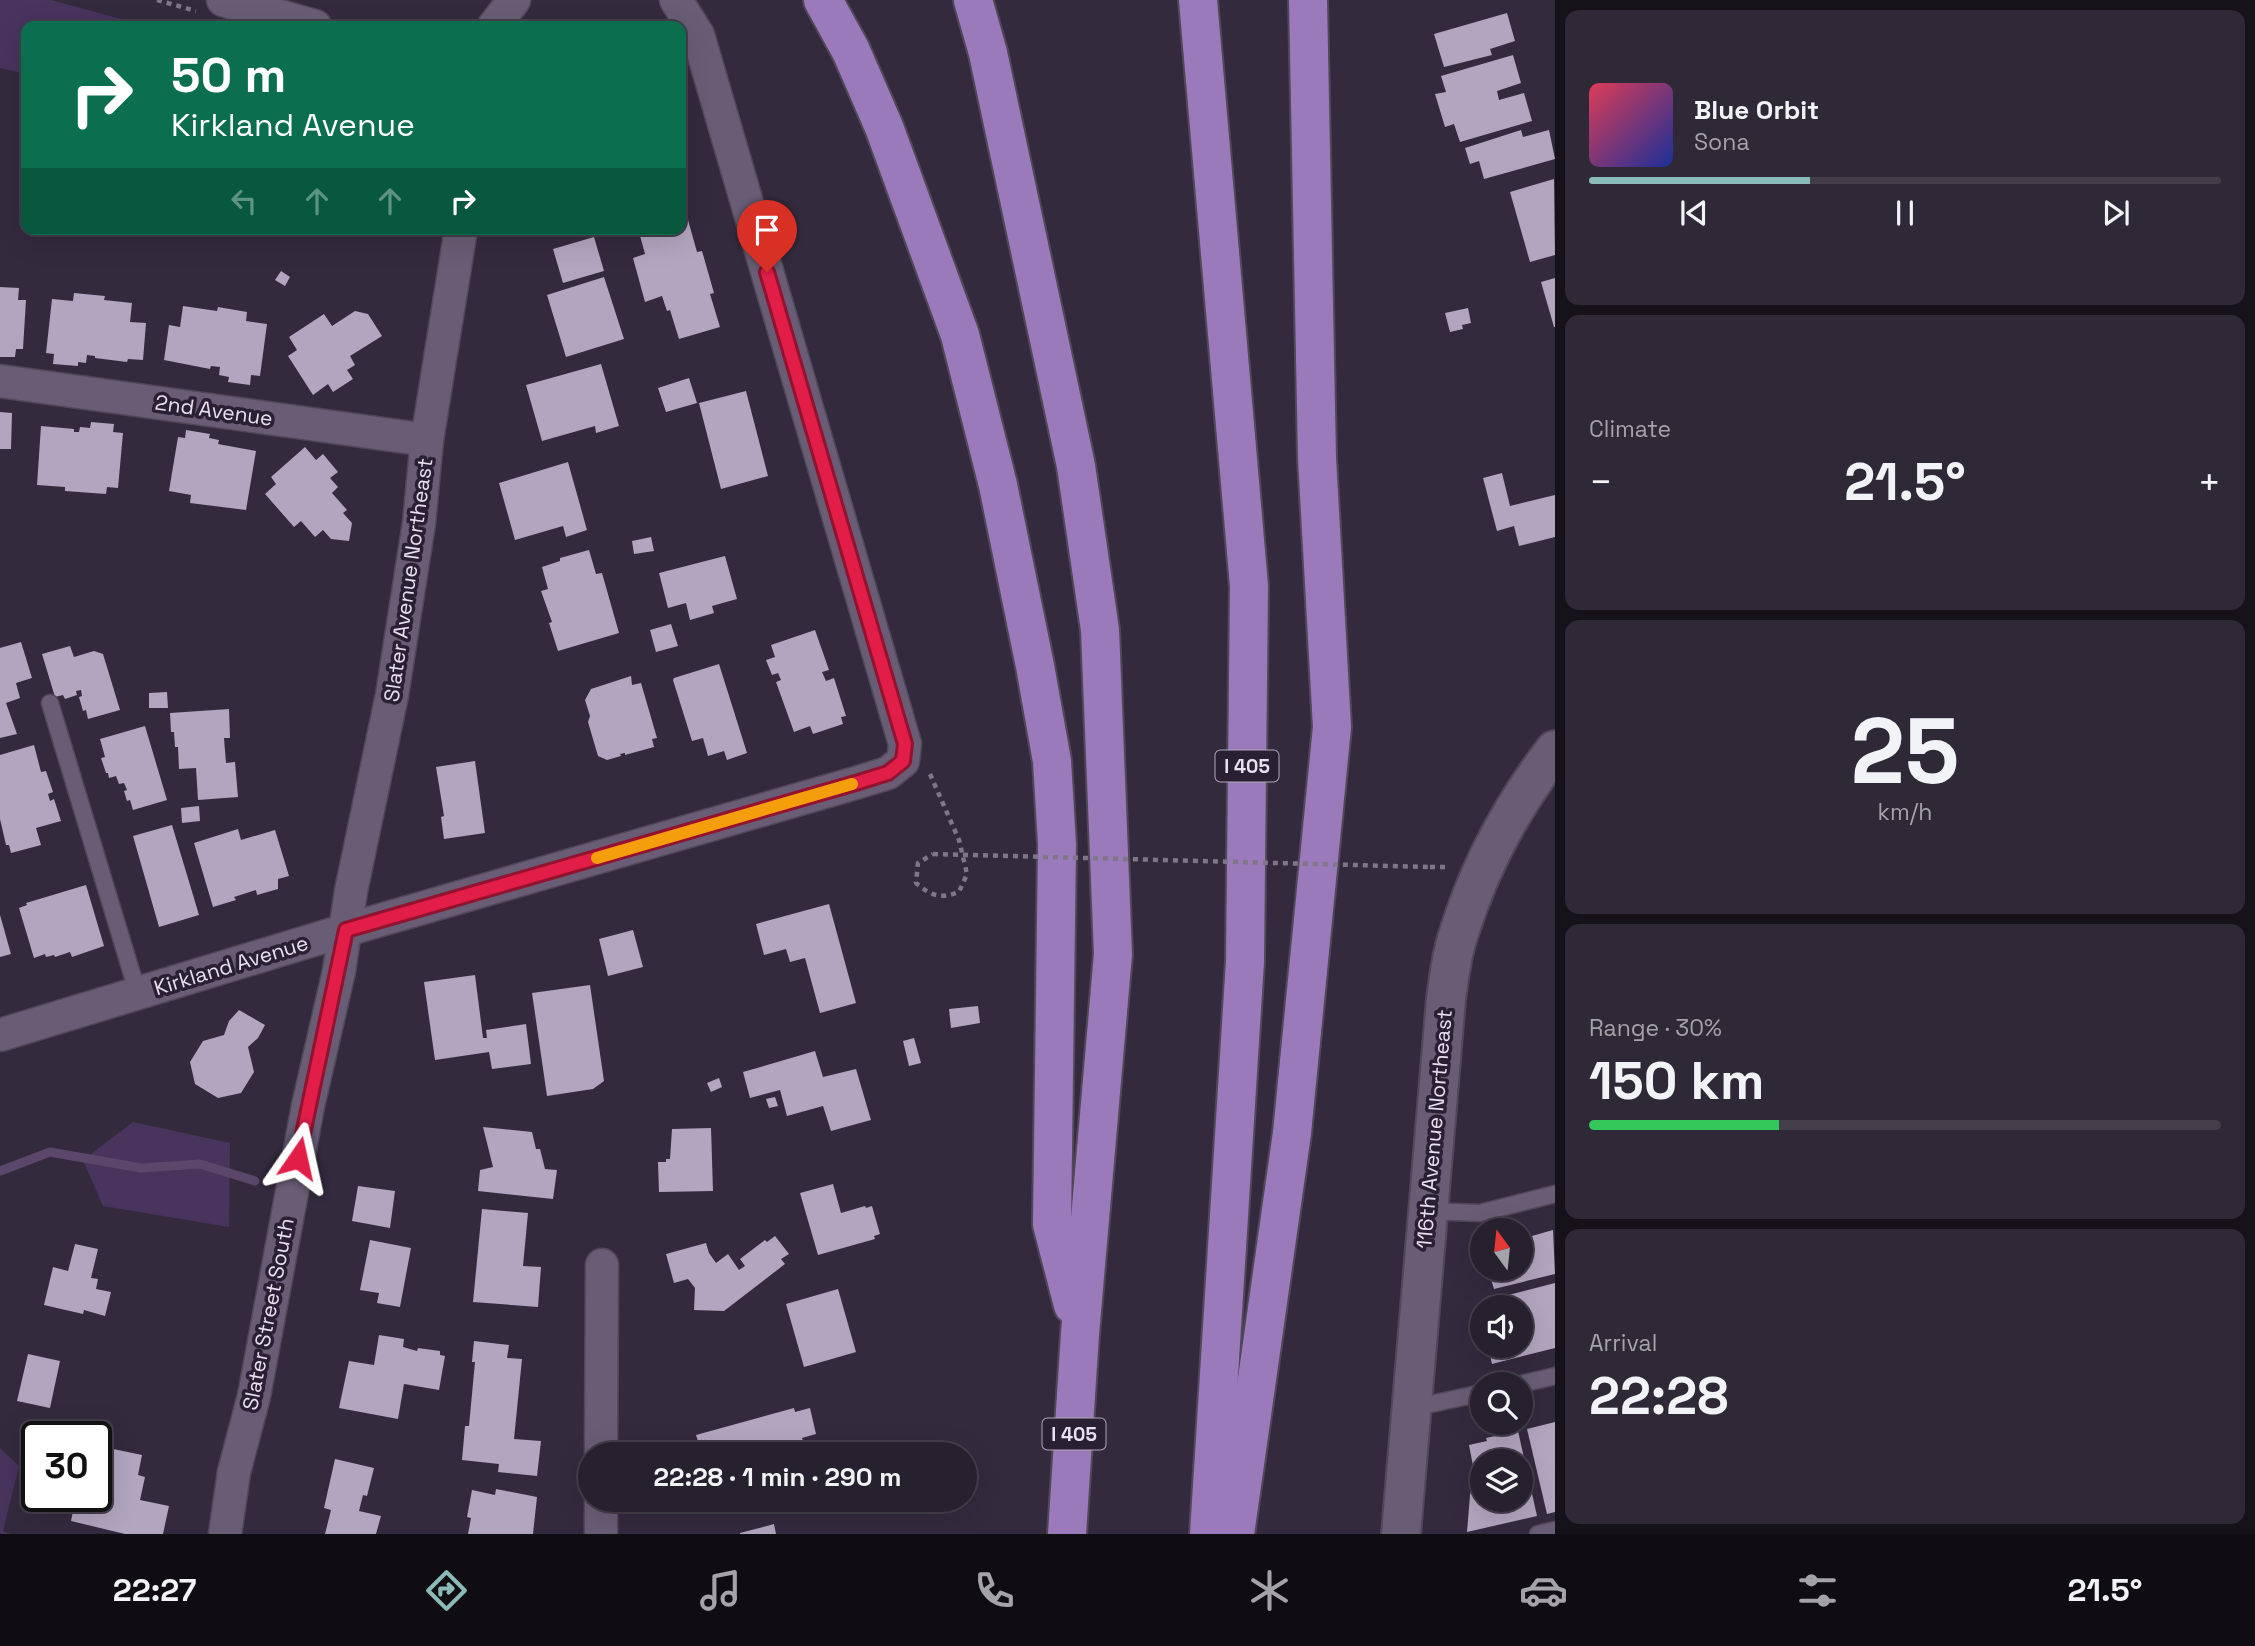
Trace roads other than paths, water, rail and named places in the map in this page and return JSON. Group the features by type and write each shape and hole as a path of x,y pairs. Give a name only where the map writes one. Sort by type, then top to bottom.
{"highway":[{"path":"823,0 851,51 884,127 960,335 998,485 1035,666 1052,761 1057,844 1052,1224 1080,1334"},
{"name":"I 405","path":"972,0 990,66 1076,466 1100,630 1113,954 1080,1334 1067,1534"},
{"name":"I 405","path":"1198,0 1249,586 1245,961 1209,1534"},
{"path":"1235,1534 1292,1133 1332,727 1317,458 1308,0"}],"street":[{"path":"498,21 514,0"},
{"name":"Kirkland Avenue","path":"0,1035 346,930 859,782 888,773 903,761 905,744 698,36 676,0"},
{"path":"213,7 288,21"},
{"name":"Slater Avenue Northeast","path":"346,930 351,891 392,695 460,235"},
{"name":"2nd Avenue","path":"0,381 428,440"},
{"name":"116th Avenue Northeast","path":"1401,1534 1446,999 1457,938 1481,872 1501,830 1555,750"},
{"name":"Slater Street South","path":"225,1534 234,1472 254,1396 308,1106 346,930"},
{"path":"601,1265 601,1442"},
{"path":"601,1512 601,1534"}],"lane":[{"path":"50,703 138,994"},
{"path":"1427,1211 1480,1213 1555,1194"},
{"path":"1533,1381 1555,1376"},
{"path":"1410,1408 1470,1396"},
{"path":"1538,1534 1555,1530"}],"waterway":[{"path":"0,1171 50,1152 141,1168 200,1164 255,1181"}]}
